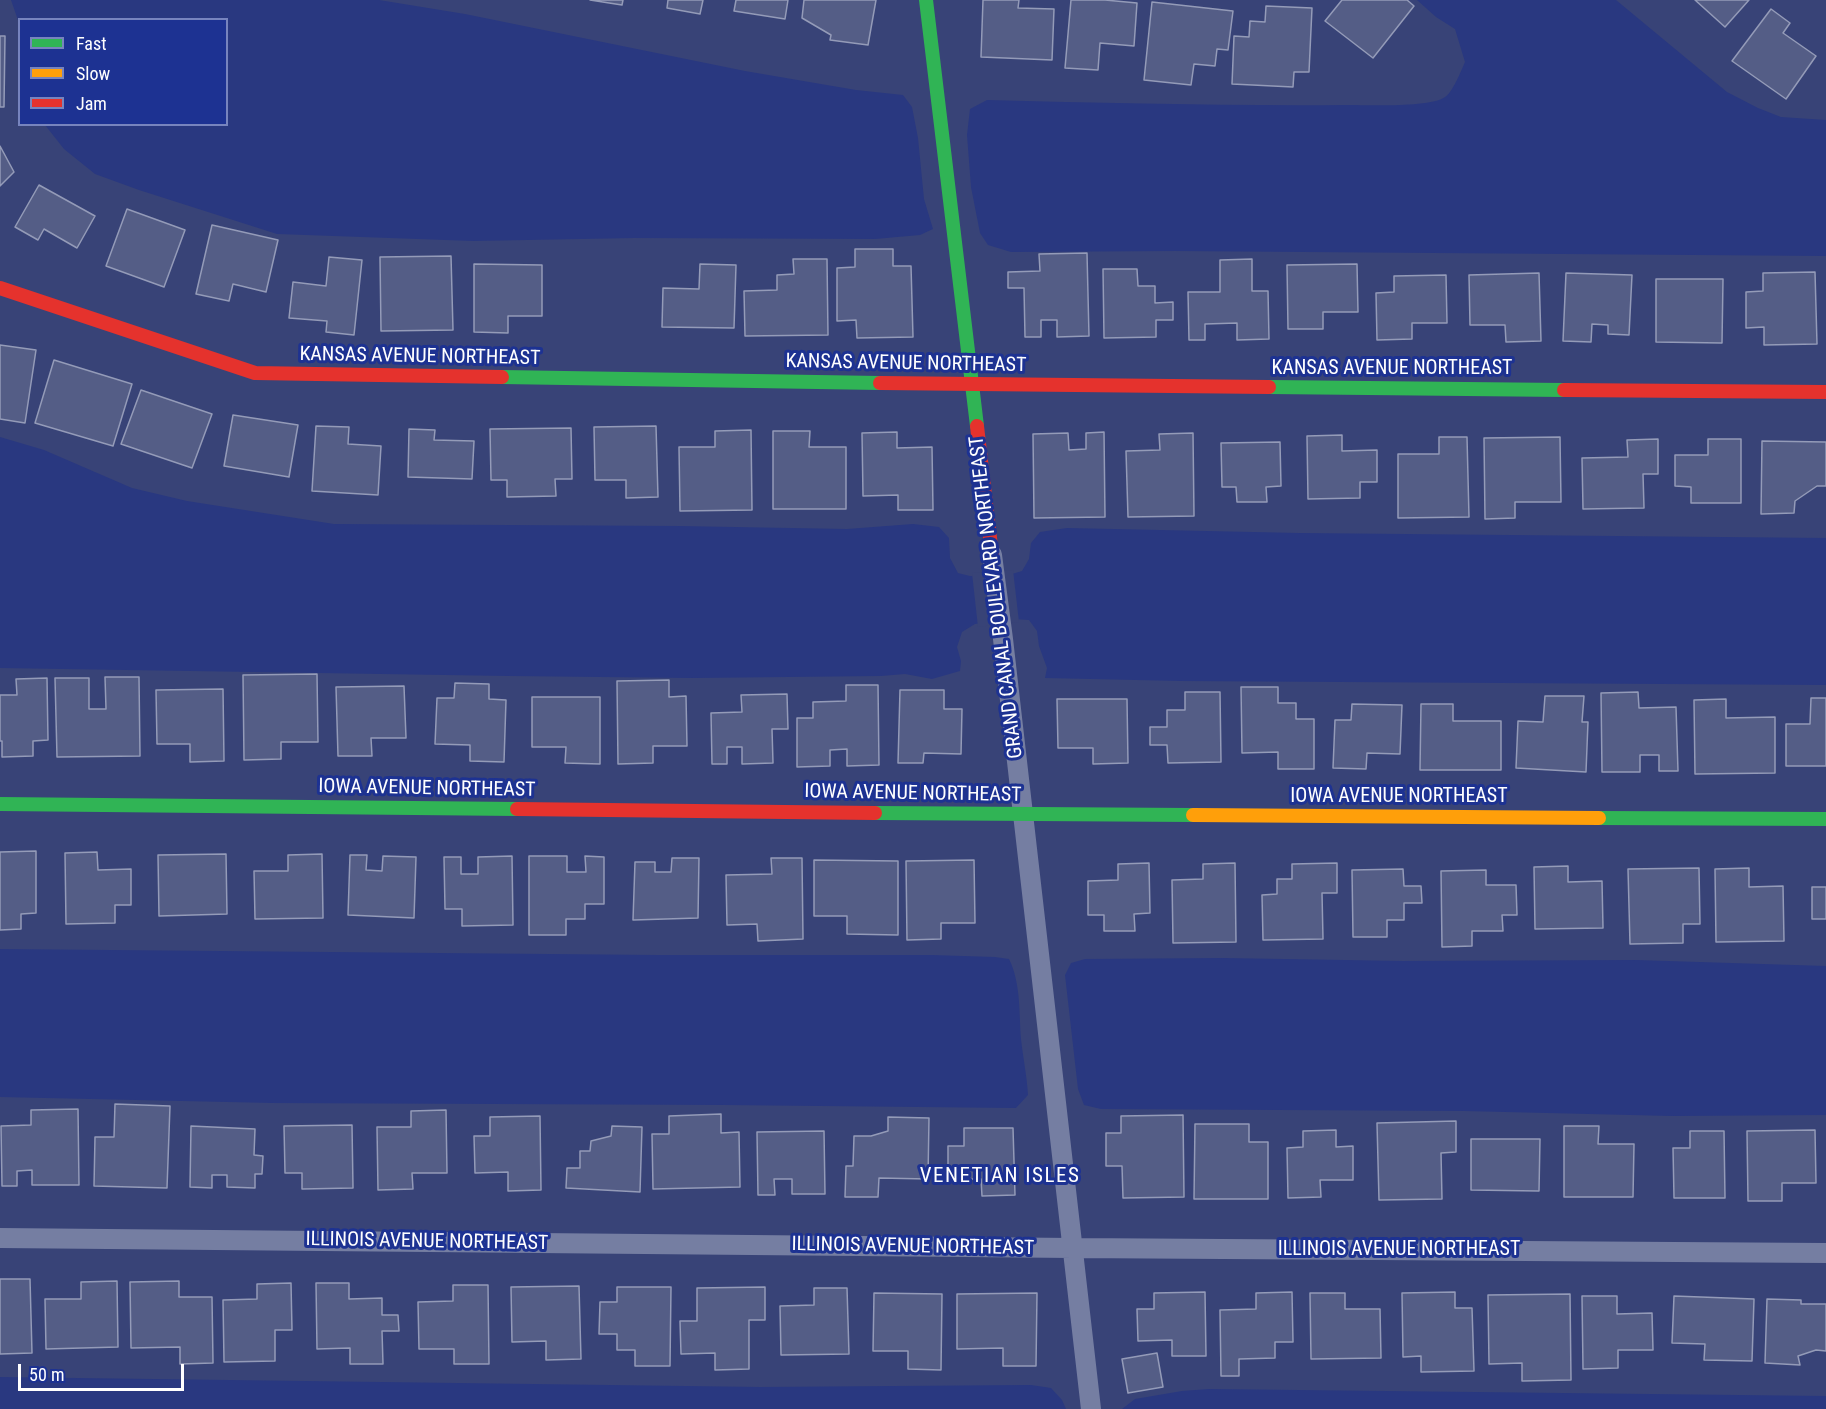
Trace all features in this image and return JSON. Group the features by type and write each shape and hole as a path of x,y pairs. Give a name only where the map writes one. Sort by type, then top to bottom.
{"street":[{"name":"GRAND CANAL BOULEVARD NORTHEAST","path":"926,0 1003,639 1091,1409"},
{"name":"KANSAS AVENUE NORTHEAST","path":"0,288 255,373 971,385 1826,392"},
{"name":"IOWA AVENUE NORTHEAST","path":"0,804 1826,819"},
{"name":"ILLINOIS AVENUE NORTHEAST","path":"0,1238 1826,1253"}],"water":[{"path":"11,0 379,0 465,14 745,71 856,90 903,95 912,107 918,138 924,199 933,229 920,235 875,239 635,238 473,241 277,234 95,174 64,149 46,126 228,126 228,18 18,18 18,20"},
{"path":"1417,0 1616,0 1727,92 1781,117 1826,120 1826,256 1175,251 1011,252 988,245 980,233 971,187 967,135 970,109 987,100 1212,105 1382,105 1437,101 1451,91 1465,62 1455,29 1436,17"},
{"path":"0,437 44,450 132,488 187,501 334,524 847,529 913,524 939,527 949,538 950,558 958,573 970,576 1012,574 1022,571 1029,559 1031,543 1040,532 1067,528 1299,533 1826,538 1826,685 1045,678 1047,668 1039,646 1037,631 1029,620 1013,619 975,624 962,632 957,647 961,661 960,671 932,679 905,674 692,678 0,668"},
{"path":"0,949 995,957 1009,959 1016,978 1028,1095 1016,1108 273,1103 0,1097"},
{"path":"1223,958 1404,961 1636,960 1826,966 1826,1115 1672,1116 1464,1111 1101,1109 1084,1105 1078,1089 1065,975 1071,963 1085,959"},
{"path":"0,1377 761,1387 1031,1385 1051,1388 1062,1400 1066,1409 0,1409"},
{"path":"1209,1389 1826,1396 1826,1409 1122,1409 1135,1399"}],"pier":[{"path":"1013,570 1019,622 978,627 972,573"}],"building":[{"path":"590,0 623,0 622,5"},
{"path":"668,0 703,0 700,14 667,8"},
{"path":"736,0 788,0 785,19 734,11"},
{"path":"804,0 876,0 868,45 830,40 831,35 802,18"},
{"path":"983,0 1019,0 1018,8 1054,9 1052,60 981,57"},
{"path":"1071,0 1137,3 1134,46 1100,43 1098,70 1065,68"},
{"path":"1342,0 1407,0 1414,6 1373,58 1325,21"},
{"path":"1695,0 1749,0 1725,27"},
{"path":"1152,2 1233,11 1228,50 1217,49 1215,66 1194,64 1191,85 1144,80"},
{"path":"1266,6 1312,8 1309,72 1294,72 1293,87 1232,84 1234,36 1249,37 1250,21 1265,22"},
{"path":"1771,9 1790,23 1783,33 1816,56 1786,99 1732,61"},
{"path":"0,36 5,36 4,107 0,107"},
{"path":"0,146 14,172 0,186"},
{"path":"39,185 95,216 77,248 44,229 38,240 15,227"},
{"path":"127,209 185,230 164,287 106,266"},
{"path":"212,225 278,240 266,292 233,284 229,301 196,294"},
{"path":"855,249 893,249 893,266 911,266 913,337 857,338 856,320 837,321 837,268 855,267"},
{"path":"1087,253 1089,336 1057,337 1057,320 1041,320 1041,337 1025,337 1024,288 1008,288 1008,272 1040,271 1039,254"},
{"path":"451,256 453,330 381,331 380,257"},
{"path":"329,257 362,260 354,335 326,332 327,321 289,318 293,282 326,286"},
{"path":"793,259 827,259 828,335 745,336 744,291 777,290 777,275 794,274"},
{"path":"1252,259 1252,291 1268,291 1269,339 1237,340 1237,323 1205,324 1205,340 1189,340 1188,292 1220,292 1220,260"},
{"path":"474,264 542,265 542,316 508,316 508,333 474,332"},
{"path":"700,264 736,265 734,328 662,327 663,288 699,289"},
{"path":"1357,264 1358,312 1323,312 1323,329 1288,329 1287,265"},
{"path":"1103,269 1137,269 1138,286 1155,286 1155,303 1173,302 1173,320 1156,320 1156,337 1104,338"},
{"path":"1815,272 1817,344 1764,345 1764,327 1746,328 1746,292 1763,291 1763,273"},
{"path":"1539,273 1541,341 1506,342 1505,325 1470,325 1469,275"},
{"path":"1566,273 1632,275 1629,335 1608,334 1608,325 1592,324 1591,342 1563,341"},
{"path":"1446,275 1447,323 1412,323 1412,339 1377,340 1376,293 1394,292 1394,276"},
{"path":"1656,279 1723,279 1722,343 1656,342"},
{"path":"0,345 36,350 25,423 0,419"},
{"path":"54,360 132,384 113,446 35,423"},
{"path":"141,390 212,414 192,468 121,444"},
{"path":"233,415 298,425 289,477 224,466"},
{"path":"316,426 349,427 348,444 381,446 378,495 312,491"},
{"path":"656,426 658,497 626,498 626,480 595,480 594,427"},
{"path":"571,428 572,479 555,479 556,496 507,497 507,480 491,480 490,429"},
{"path":"409,429 435,430 434,440 474,441 472,479 408,477"},
{"path":"751,430 752,510 680,511 679,447 715,447 715,431"},
{"path":"773,431 810,431 809,447 846,447 846,509 773,509"},
{"path":"897,432 897,448 932,447 933,510 898,510 898,495 863,496 862,433"},
{"path":"1104,432 1105,517 1034,518 1033,434 1068,433 1069,450 1086,449 1086,433"},
{"path":"1193,433 1194,516 1128,517 1126,451 1160,450 1159,434"},
{"path":"1342,435 1342,451 1377,450 1377,482 1360,482 1360,498 1308,499 1307,436"},
{"path":"1439,437 1467,437 1469,517 1398,518 1398,454 1439,454"},
{"path":"1560,437 1561,502 1515,502 1515,518 1485,519 1484,438"},
{"path":"1658,439 1658,474 1643,474 1644,508 1583,509 1582,458 1628,457 1627,440"},
{"path":"1708,439 1741,439 1741,503 1691,503 1691,487 1675,486 1675,455 1708,455"},
{"path":"1762,441 1826,442 1826,486 1817,486 1795,501 1794,513 1761,514"},
{"path":"1280,442 1281,486 1266,487 1267,502 1237,502 1236,487 1222,487 1221,443"},
{"path":"317,674 318,742 281,742 281,759 244,760 243,675"},
{"path":"105,677 139,677 140,756 57,757 55,678 89,678 89,709 106,709"},
{"path":"47,678 48,740 33,741 33,756 2,757 0,695 17,695 16,679"},
{"path":"669,680 669,697 686,696 687,746 653,746 653,763 618,764 617,681"},
{"path":"455,683 489,684 489,699 506,700 504,762 470,761 470,745 435,744 437,698 454,698"},
{"path":"846,685 878,685 879,765 847,766 847,749 830,750 830,766 797,767 797,718 813,718 813,702 846,701"},
{"path":"404,686 406,738 371,738 372,756 338,756 336,687"},
{"path":"1241,687 1278,687 1278,703 1296,703 1296,719 1314,719 1314,769 1278,769 1278,752 1242,753"},
{"path":"223,689 224,761 190,762 190,744 157,744 156,690"},
{"path":"900,690 944,690 944,709 962,709 961,754 924,753 923,763 898,763"},
{"path":"1185,692 1220,692 1221,762 1168,763 1167,745 1150,745 1150,727 1167,727 1167,710 1185,710"},
{"path":"1638,692 1639,708 1676,707 1678,771 1659,771 1659,755 1640,755 1640,772 1602,772 1601,693"},
{"path":"787,694 788,729 772,729 773,763 742,764 742,747 727,747 727,764 712,764 711,713 742,712 741,695"},
{"path":"1545,696 1584,696 1582,722 1588,722 1586,772 1516,768 1518,721 1543,722"},
{"path":"532,697 600,697 600,764 565,763 566,747 532,747"},
{"path":"1811,698 1826,698 1826,766 1786,766 1786,724 1810,724"},
{"path":"1057,699 1127,699 1128,763 1093,764 1093,748 1058,748"},
{"path":"1726,699 1726,718 1775,717 1775,773 1695,774 1694,700"},
{"path":"1352,704 1402,705 1400,754 1367,753 1366,769 1333,768 1335,720 1351,720"},
{"path":"1421,704 1453,704 1453,721 1501,721 1501,770 1420,770"},
{"path":"36,851 36,913 21,914 21,929 0,930 0,852"},
{"path":"97,852 98,870 131,869 131,905 115,905 115,923 66,924 65,853"},
{"path":"226,854 227,914 159,916 158,855"},
{"path":"322,854 323,918 255,919 254,871 288,871 288,855"},
{"path":"350,855 367,855 366,870 382,871 383,856 416,857 414,918 348,915"},
{"path":"512,856 513,925 462,926 462,909 445,909 444,857 461,857 461,874 478,874 478,857"},
{"path":"529,856 567,856 567,872 586,872 585,856 604,857 604,904 585,904 585,919 566,919 566,935 529,935"},
{"path":"672,858 699,858 698,918 633,920 635,862 655,862 655,872 671,872"},
{"path":"771,858 802,858 803,939 758,941 757,924 727,925 726,875 772,874"},
{"path":"814,860 898,861 898,935 847,934 847,916 814,916"},
{"path":"974,860 975,923 941,923 941,939 907,940 906,861"},
{"path":"1149,863 1150,913 1134,914 1135,931 1104,931 1104,915 1088,915 1088,881 1118,880 1118,864"},
{"path":"1235,863 1236,942 1173,943 1172,880 1203,879 1203,864"},
{"path":"1337,863 1337,893 1322,893 1323,939 1263,940 1262,895 1277,894 1277,879 1292,879 1292,864"},
{"path":"1568,866 1568,882 1602,881 1603,928 1535,929 1534,867"},
{"path":"1699,868 1700,924 1683,924 1683,943 1630,944 1628,869"},
{"path":"1749,868 1749,887 1783,886 1784,941 1716,942 1715,869"},
{"path":"1403,869 1404,886 1421,886 1422,903 1404,903 1404,920 1387,920 1387,937 1353,937 1352,870"},
{"path":"1486,870 1486,885 1516,885 1517,915 1502,915 1503,931 1472,931 1472,946 1442,947 1441,871"},
{"path":"1812,887 1826,887 1826,919 1812,919"},
{"path":"115,1104 170,1106 167,1188 94,1186 95,1137 114,1137"},
{"path":"78,1109 79,1185 32,1185 32,1170 17,1171 17,1186 2,1186 1,1126 31,1125 31,1110"},
{"path":"446,1110 447,1173 412,1173 413,1189 378,1190 377,1127 411,1127 411,1111"},
{"path":"721,1114 721,1133 739,1132 740,1187 653,1189 652,1134 669,1134 669,1116"},
{"path":"1183,1115 1184,1197 1123,1198 1122,1166 1106,1166 1106,1133 1121,1133 1121,1116"},
{"path":"540,1116 541,1190 508,1191 508,1172 475,1173 474,1136 490,1136 490,1117"},
{"path":"888,1117 929,1118 928,1179 879,1178 878,1197 845,1197 846,1166 853,1166 854,1136 871,1136 888,1131"},
{"path":"1456,1121 1456,1152 1441,1153 1442,1199 1379,1200 1377,1123"},
{"path":"1195,1124 1249,1124 1249,1142 1268,1142 1268,1199 1194,1199"},
{"path":"352,1125 353,1188 302,1189 302,1173 285,1173 284,1126"},
{"path":"191,1126 255,1129 254,1155 263,1156 262,1174 255,1174 255,1188 227,1187 227,1175 212,1175 212,1188 190,1187"},
{"path":"612,1126 642,1127 640,1192 566,1188 567,1168 580,1168 580,1151 590,1151 591,1141 611,1136"},
{"path":"1564,1126 1599,1126 1598,1144 1634,1144 1633,1197 1564,1197"},
{"path":"964,1128 1013,1128 1015,1195 982,1196 981,1179 948,1179 948,1146 964,1146"},
{"path":"1336,1130 1336,1147 1353,1146 1353,1180 1320,1180 1321,1197 1288,1198 1287,1148 1303,1147 1303,1131"},
{"path":"1815,1130 1816,1183 1782,1183 1782,1201 1748,1201 1747,1131"},
{"path":"824,1131 825,1194 792,1194 792,1179 774,1179 775,1195 758,1195 757,1132"},
{"path":"1690,1131 1724,1131 1725,1198 1674,1198 1673,1148 1690,1148"},
{"path":"1471,1139 1540,1139 1539,1191 1471,1190"},
{"path":"0,1279 30,1279 32,1353 0,1354"},
{"path":"117,1281 118,1347 46,1349 45,1299 81,1299 81,1282"},
{"path":"179,1281 179,1297 212,1297 213,1363 180,1364 180,1347 131,1348 130,1282"},
{"path":"291,1283 292,1330 275,1330 275,1361 224,1362 223,1300 257,1299 257,1284"},
{"path":"316,1283 349,1283 349,1299 382,1298 382,1315 398,1315 399,1331 382,1331 383,1364 350,1364 350,1348 317,1349"},
{"path":"453,1285 488,1285 489,1364 454,1364 454,1349 419,1349 418,1302 453,1301"},
{"path":"579,1286 581,1359 546,1360 546,1341 512,1342 511,1287"},
{"path":"617,1287 671,1287 670,1366 635,1366 635,1350 617,1350 617,1334 599,1334 600,1302 617,1302"},
{"path":"765,1287 765,1320 749,1320 749,1369 715,1370 715,1353 681,1354 680,1321 697,1321 697,1288"},
{"path":"814,1288 847,1288 849,1354 781,1355 780,1306 814,1305"},
{"path":"1205,1292 1206,1356 1172,1356 1172,1340 1138,1341 1137,1309 1154,1309 1154,1293"},
{"path":"1292,1292 1293,1342 1275,1342 1275,1358 1239,1359 1239,1376 1221,1376 1220,1310 1256,1309 1256,1293"},
{"path":"1455,1292 1455,1308 1472,1308 1474,1371 1421,1372 1421,1356 1403,1357 1402,1293"},
{"path":"874,1293 942,1294 941,1370 908,1369 908,1351 873,1351"},
{"path":"1037,1293 1036,1366 1003,1366 1003,1348 957,1349 957,1294"},
{"path":"1310,1293 1345,1293 1345,1309 1380,1309 1381,1358 1311,1359"},
{"path":"1570,1294 1571,1380 1522,1381 1522,1363 1489,1364 1488,1295"},
{"path":"1582,1296 1617,1296 1617,1314 1652,1313 1653,1350 1618,1350 1618,1368 1583,1369"},
{"path":"1674,1296 1754,1299 1752,1361 1704,1360 1705,1344 1672,1343"},
{"path":"1767,1299 1801,1300 1801,1304 1826,1304 1826,1351 1816,1350 1798,1356 1800,1365 1765,1363"},
{"path":"1157,1353 1163,1387 1128,1393 1122,1359"}],"traffic: fast":[{"path":"926,0 977,426"},
{"path":"502,377 880,383"},
{"path":"1269,387 1564,390"},
{"path":"0,804 517,809"},
{"path":"875,813 1193,815"},
{"path":"1599,818 1826,819"}],"traffic: slow":[{"path":"1193,815 1599,818"}],"traffic: jam":[{"path":"0,288 255,373 502,377"},
{"path":"880,383 1269,387"},
{"path":"1564,390 1826,392"},
{"path":"977,426 992,555"},
{"path":"517,809 875,813"}],"district":[{"name":"VENETIAN ISLES","path":"1000,1177"}]}
